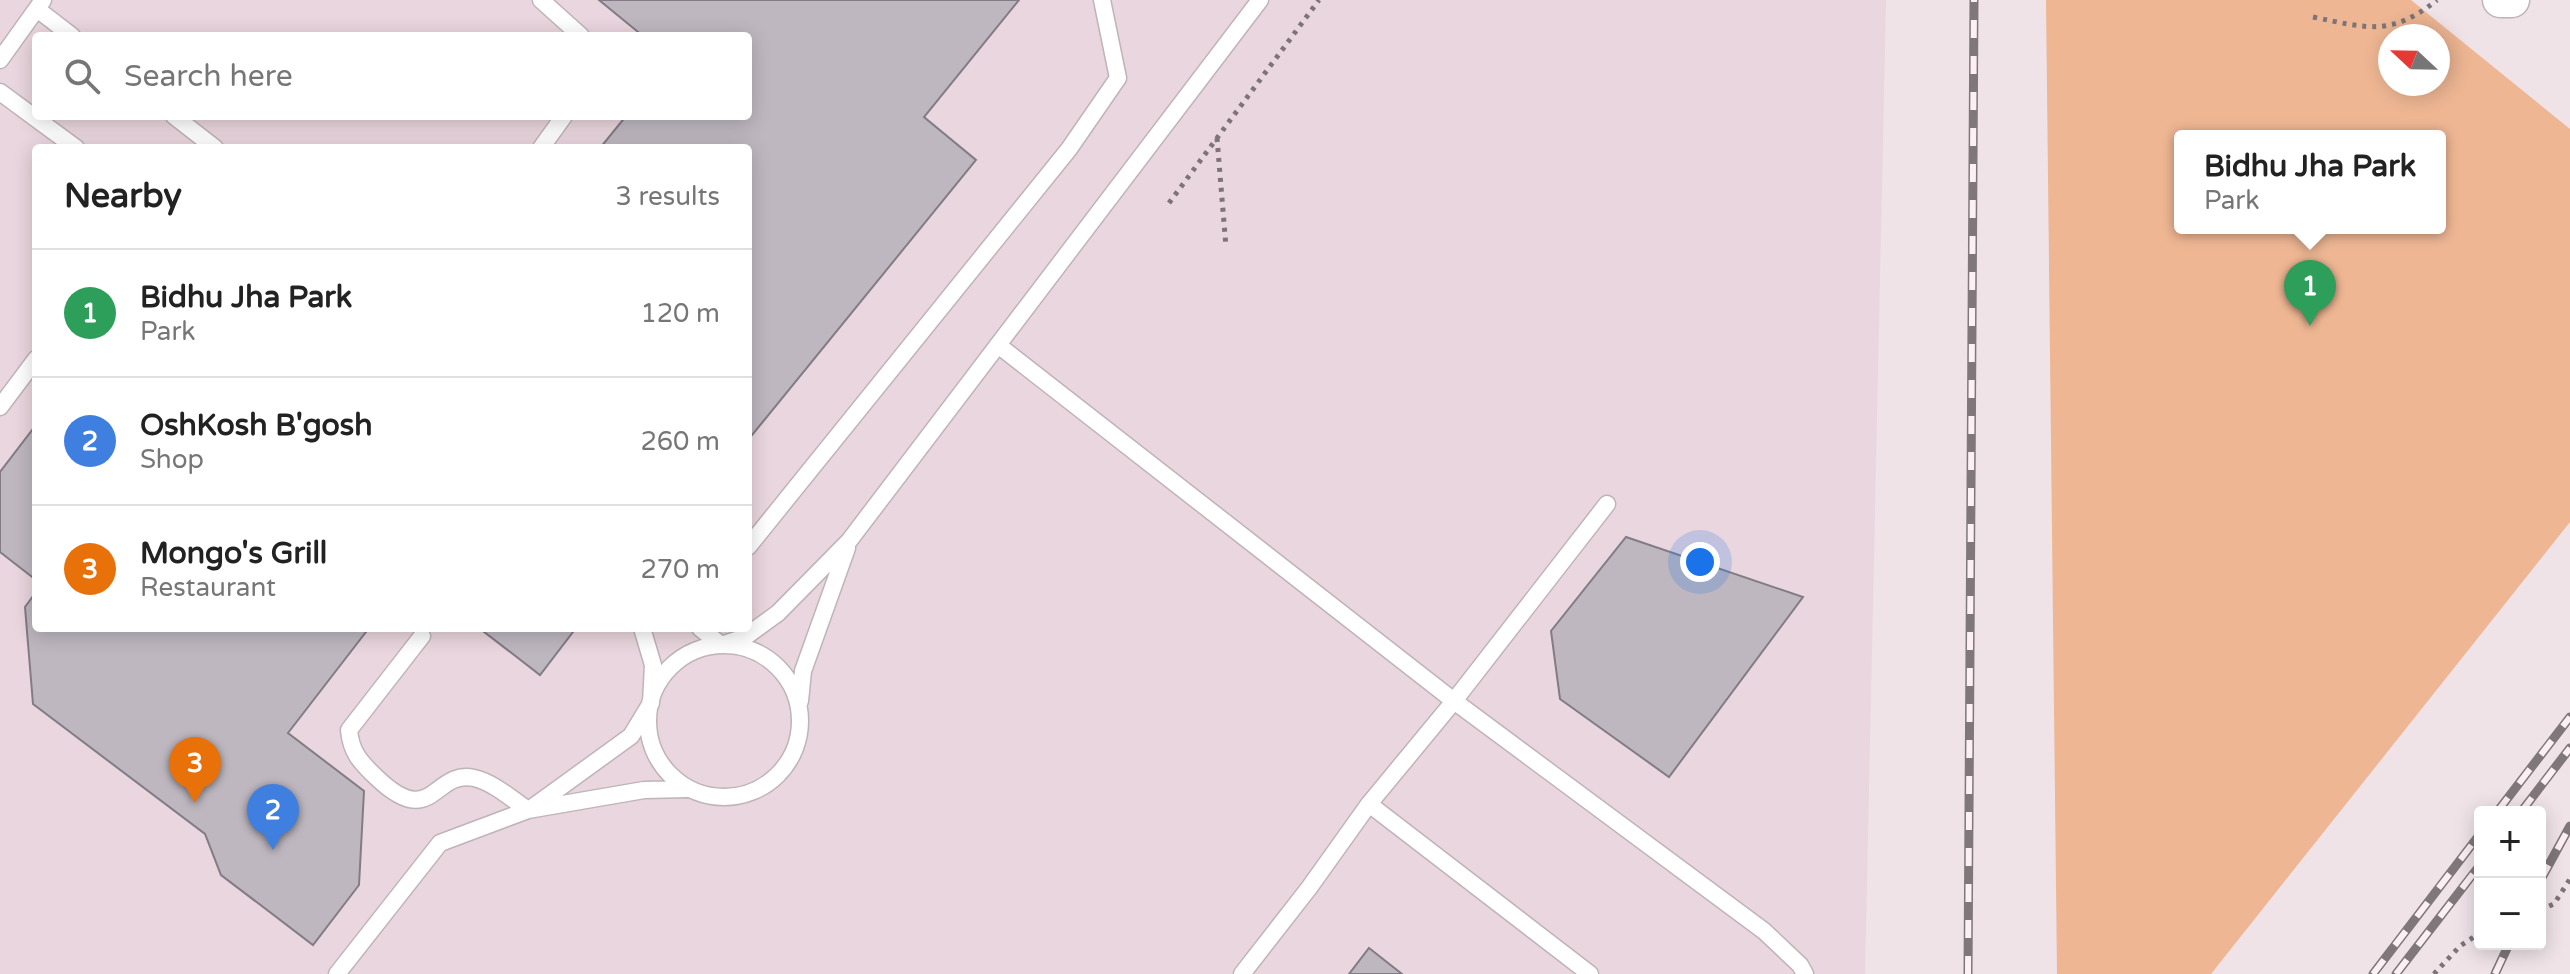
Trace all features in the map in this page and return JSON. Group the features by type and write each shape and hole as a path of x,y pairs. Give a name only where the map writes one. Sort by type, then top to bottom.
{"street":[{"path":"2500,0 2512,0"}],"lane":[{"path":"541,0 577,32"},
{"path":"752,542 1069,149 1118,78 1102,0"},
{"path":"752,632 778,613 849,541 1260,0"},
{"path":"0,60 40,4 68,32"},
{"path":"0,92 32,116"},
{"path":"38,120 71,144"},
{"path":"179,120 210,144"},
{"path":"544,144 561,120"},
{"path":"998,345 1454,701 1764,931 1800,965 1805,974"},
{"path":"0,407 32,364"},
{"path":"1242,974 1369,804 1454,701 1607,504"},
{"path":"799,706 792,686 777,665 757,651 733,645 708,646 686,655 667,670 654,691 648,715 650,740 660,763 677,781 700,794 725,797 751,792 773,780 790,760 799,736 803,671 849,541"},
{"path":"528,810 631,736 651,703 653,665 643,632"},
{"path":"705,632 721,645"},
{"path":"721,645 752,632"},
{"path":"422,636 349,730 350,746 359,761 392,792 408,801 428,797 455,781 473,778 528,810"},
{"path":"337,974 440,843 528,810 644,790 691,789"},
{"path":"1369,804 1590,974"}],"path":[{"path":"1169,203 1319,0"},
{"path":"2313,17 2386,28 2417,16 2437,0"},
{"path":"1217,137 1226,247"},
{"path":"2546,907 2554,904 2570,879"},
{"path":"2434,974 2460,946 2474,937"}],"shaded area":[{"path":"0,0 1886,0 1865,974 0,974"},
{"path":"2046,0 2411,0 2441,24 2378,24 2378,96 2450,96 2450,32 2570,129 2570,522 2211,974 2057,974"}],"building":[{"path":"599,0 1019,0 924,117 976,160 752,435 752,144 603,144 623,120 752,120 752,32 638,32"},
{"path":"32,430 32,577 0,552 0,472"},
{"path":"1626,537 1803,597 1669,777 1560,699 1551,631"},
{"path":"32,597 32,632 366,632 288,733 364,791 359,885 313,945 221,875 205,834 33,704 25,607"},
{"path":"484,632 573,632 540,675"},
{"path":"1369,948 1402,974 1349,974"}],"railway":[{"path":"1968,974 1974,0"},
{"path":"2502,806 2570,717"},
{"path":"2526,806 2570,748"},
{"path":"2542,878 2570,826"},
{"path":"2373,974 2474,842"},
{"path":"2396,974 2474,873"},
{"path":"2495,974 2506,950"}],"place":[{"name":"Bidhu Jha Park","path":"2310,326"},
{"name":"Mongo's Grill","path":"195,803"},
{"name":"OshKosh B'gosh","path":"273,850"}]}
